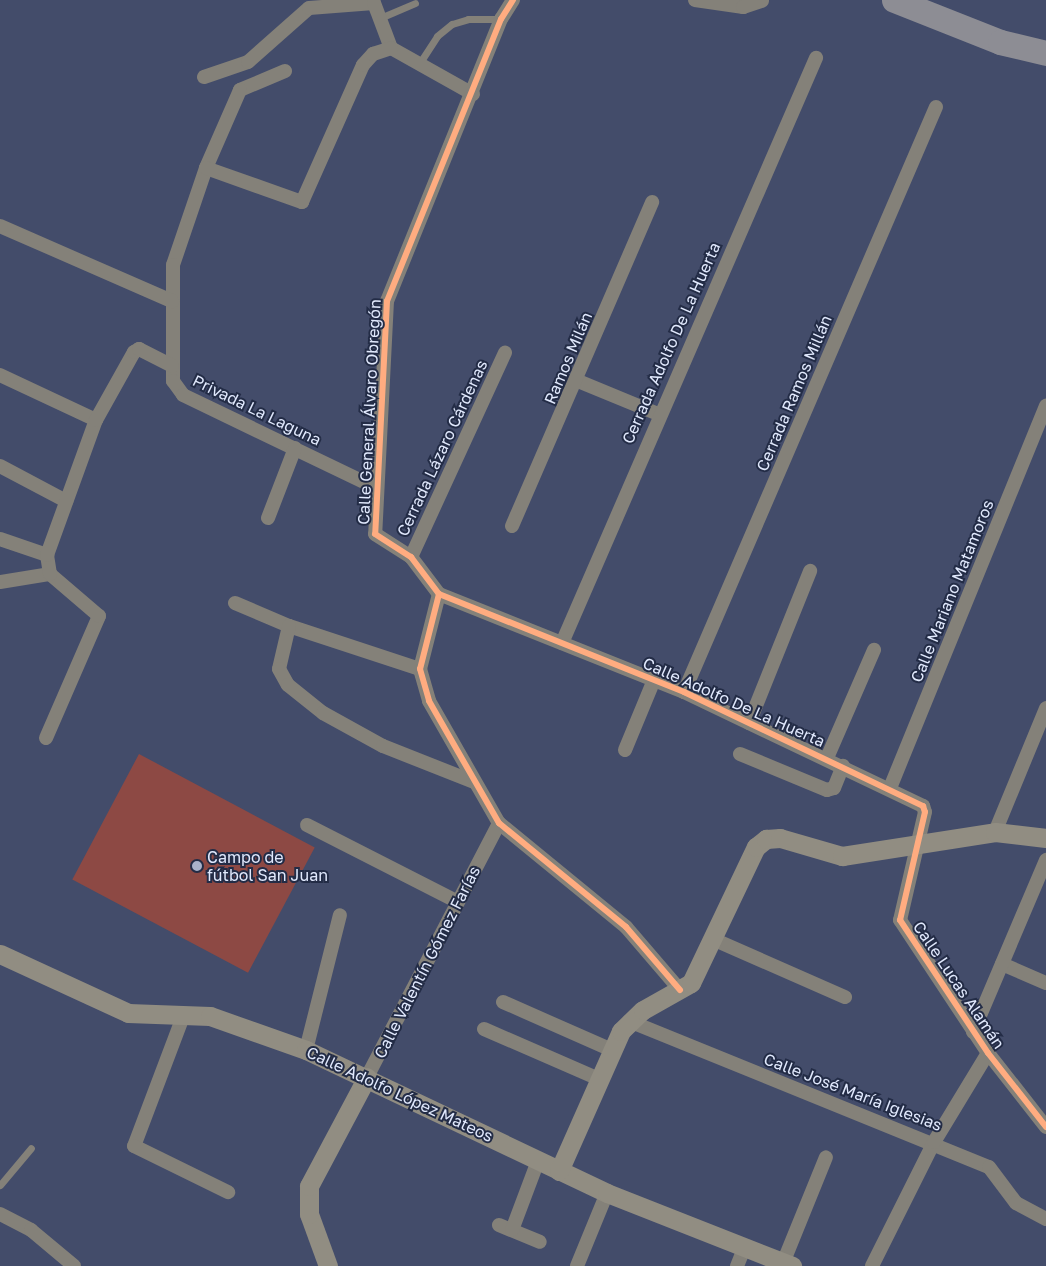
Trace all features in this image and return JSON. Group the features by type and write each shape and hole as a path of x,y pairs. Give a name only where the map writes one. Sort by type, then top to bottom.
{"highway":[{"path":"894,0 1000,42 1046,53"}],"main road":[{"path":"560,1171 612,1050 630,1021 680,990 700,971 756,847 766,839 780,838 842,856 995,832 1046,838"},
{"name":"Calle Adolfo López Mateos","path":"0,954 109,1007 128,1013 184,1014 237,1022 306,1050 367,1078 740,1258 788,1264"},
{"name":"Calle Valentín Gómez Farías","path":"328,1266 309,1214 309,1186 367,1078"}],"street":[{"name":"Calle General Álvaro Obregón","path":"439,594 410,557 375,534 387,301 473,94 501,20 514,0"},
{"path":"695,0 744,6 762,1"},
{"path":"204,78 248,62 309,8 374,1 391,48 473,94"},
{"path":"206,168 302,202 363,65 373,54 391,48"},
{"name":"Cerrada Adolfo De La Huerta","path":"562,643 658,414 816,58"},
{"name":"Privada La Laguna","path":"285,71 240,90 206,168 173,266 173,381 183,395 376,488"},
{"name":"Cerrada Ramos Millán","path":"684,692 936,107"},
{"name":"Ramos Milán","path":"512,526 578,381 652,202"},
{"path":"0,226 172,301"},
{"path":"46,738 99,616 50,574 47,555 96,420 136,350 172,366"},
{"name":"Cerrada Lázaro Cárdenas","path":"410,557 505,353"},
{"path":"0,375 96,420"},
{"path":"578,381 658,414"},
{"name":"Calle Mariano Matamoros","path":"890,788 1046,406"},
{"path":"268,518 295,448"},
{"path":"0,466 66,501"},
{"path":"0,539 47,555"},
{"path":"749,722 810,571"},
{"path":"0,582 50,574"},
{"path":"439,594 420,670 429,702 474,782 499,823 626,927 680,990"},
{"name":"Calle Adolfo De La Huerta","path":"439,594 684,692 890,788 923,806 917,843"},
{"path":"235,603 289,626 420,670"},
{"path":"289,626 279,669 288,685 323,713 384,746 474,782"},
{"path":"828,758 874,650"},
{"path":"625,750 654,680"},
{"path":"995,832 1046,708"},
{"path":"740,754 827,790 834,788 843,766"},
{"name":"Calle Valentín Gómez Farías","path":"367,1078 499,823"},
{"path":"307,825 458,902"},
{"name":"Calle Lucas Alamán","path":"917,843 900,920 973,1032 1046,1127"},
{"path":"973,1032 1046,860"},
{"path":"306,1050 340,915"},
{"path":"715,940 845,997"},
{"path":"1002,964 1046,984"},
{"path":"503,1002 612,1050"},
{"path":"184,1014 134,1146 228,1192"},
{"name":"Calle José María Iglesias","path":"630,1021 853,1114 934,1142 989,1167 1016,1203 1046,1219"},
{"path":"484,1028 599,1080"},
{"path":"872,1266 934,1142 988,1053"},
{"path":"788,1264 826,1157"},
{"path":"512,1230 538,1161"},
{"path":"577,1266 607,1193"},
{"path":"0,1214 31,1230 74,1266"},
{"path":"499,1225 540,1242"}],"lane":[{"path":"380,18 415,4"},
{"path":"419,64 437,36 452,24 468,19 501,20"},
{"path":"0,1185 31,1148"}],"shaded area":[{"name":"Campo de fútbol San Juan","path":"139,754 315,847 248,973 72,879"}],"cycle path":[{"path":"513,0 501,19 387,301 375,534 411,557 439,594 420,669 429,701 499,823 626,927 680,990"},
{"path":"439,594 684,692 923,806 925,812 900,920 988,1053 1046,1127"}],"place":[{"name":"Campo de fútbol San Juan","path":"197,866"}]}
